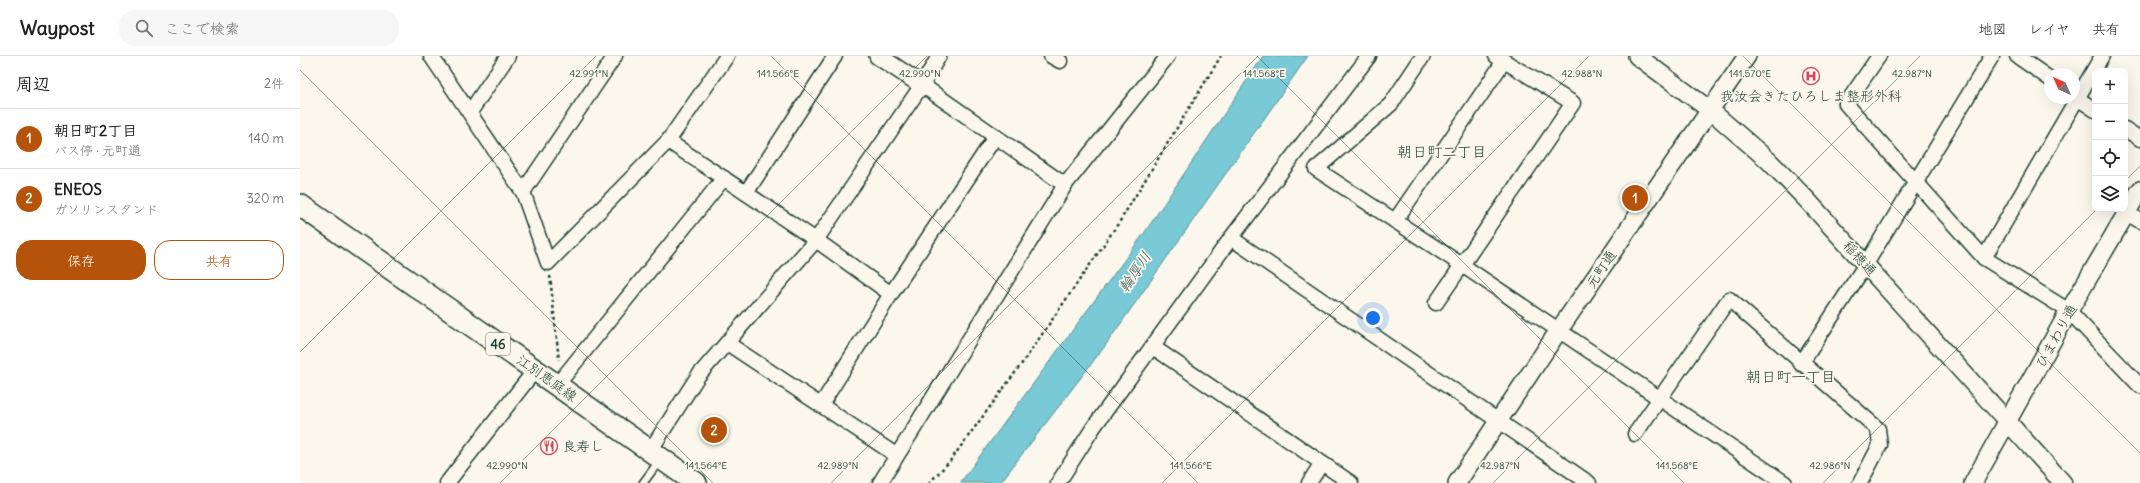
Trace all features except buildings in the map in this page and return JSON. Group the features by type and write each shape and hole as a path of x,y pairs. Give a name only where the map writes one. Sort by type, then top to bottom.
{"main road":[{"name":"江別恵庭線","path":"300,205 536,370 559,376 656,454 696,483"}],"street":[{"path":"431,56 523,192 548,263 668,141 727,56"},
{"path":"470,112 508,56"},
{"path":"523,192 616,56"},
{"path":"746,193 835,56"},
{"path":"878,56 922,85 1065,186"},
{"path":"656,454 698,376 816,240 922,85 939,56"},
{"path":"880,483 896,455 1065,186 1168,56"},
{"path":"1058,483 1093,428 1232,238 1369,56"},
{"path":"1423,56 1391,104 1316,169 1559,330 1784,483"},
{"name":"稲穂通","path":"1637,56 1710,110 1769,161 1866,264 2063,483"},
{"name":"元町通","path":"1457,483 1559,330 1747,56"},
{"path":"1879,56 1846,104 1984,258 2069,311 2140,386"},
{"path":"1801,364 1866,264 1914,181 1992,56"},
{"path":"2017,56 2044,75"},
{"path":"2080,92 2102,56"},
{"path":"1395,221 1500,58 1573,103 1436,303"},
{"path":"2080,101 2092,108"},
{"path":"1984,258 2073,104"},
{"path":"2128,131 2140,139"},
{"path":"821,405 891,294 994,137"},
{"path":"668,141 816,240 891,294"},
{"path":"559,376 724,178"},
{"name":"ひまわり通","path":"1973,483 2069,311 2133,217 2140,190"},
{"path":"1232,238 1497,422 1589,483"},
{"path":"1635,434 1730,299 1801,364 1878,429 1880,445 1860,483"},
{"path":"727,343 896,455"},
{"path":"1153,347 1351,483"},
{"path":"447,483 536,370"},
{"path":"1309,483 1322,464"}],"lane":[{"path":"644,483 656,454"}],"path":[{"path":"929,483 950,461 1018,368 1120,221 1221,56"},
{"path":"548,263 559,376"}],"water":[{"name":"輪厚川","path":"1263,56 1308,56 1105,346 1000,483 960,483 1145,232"}],"place":[{"name":"我汝会きたひろしま整形外科","path":"1811,76"},
{"name":"朝日町2丁目","path":"1635,198"},
{"name":"ENEOS","path":"714,430"},
{"name":"良寿し","path":"549,446"}],"district":[{"name":"朝日町二丁目","path":"1442,152"},
{"name":"朝日町一丁目","path":"1791,377"}]}
